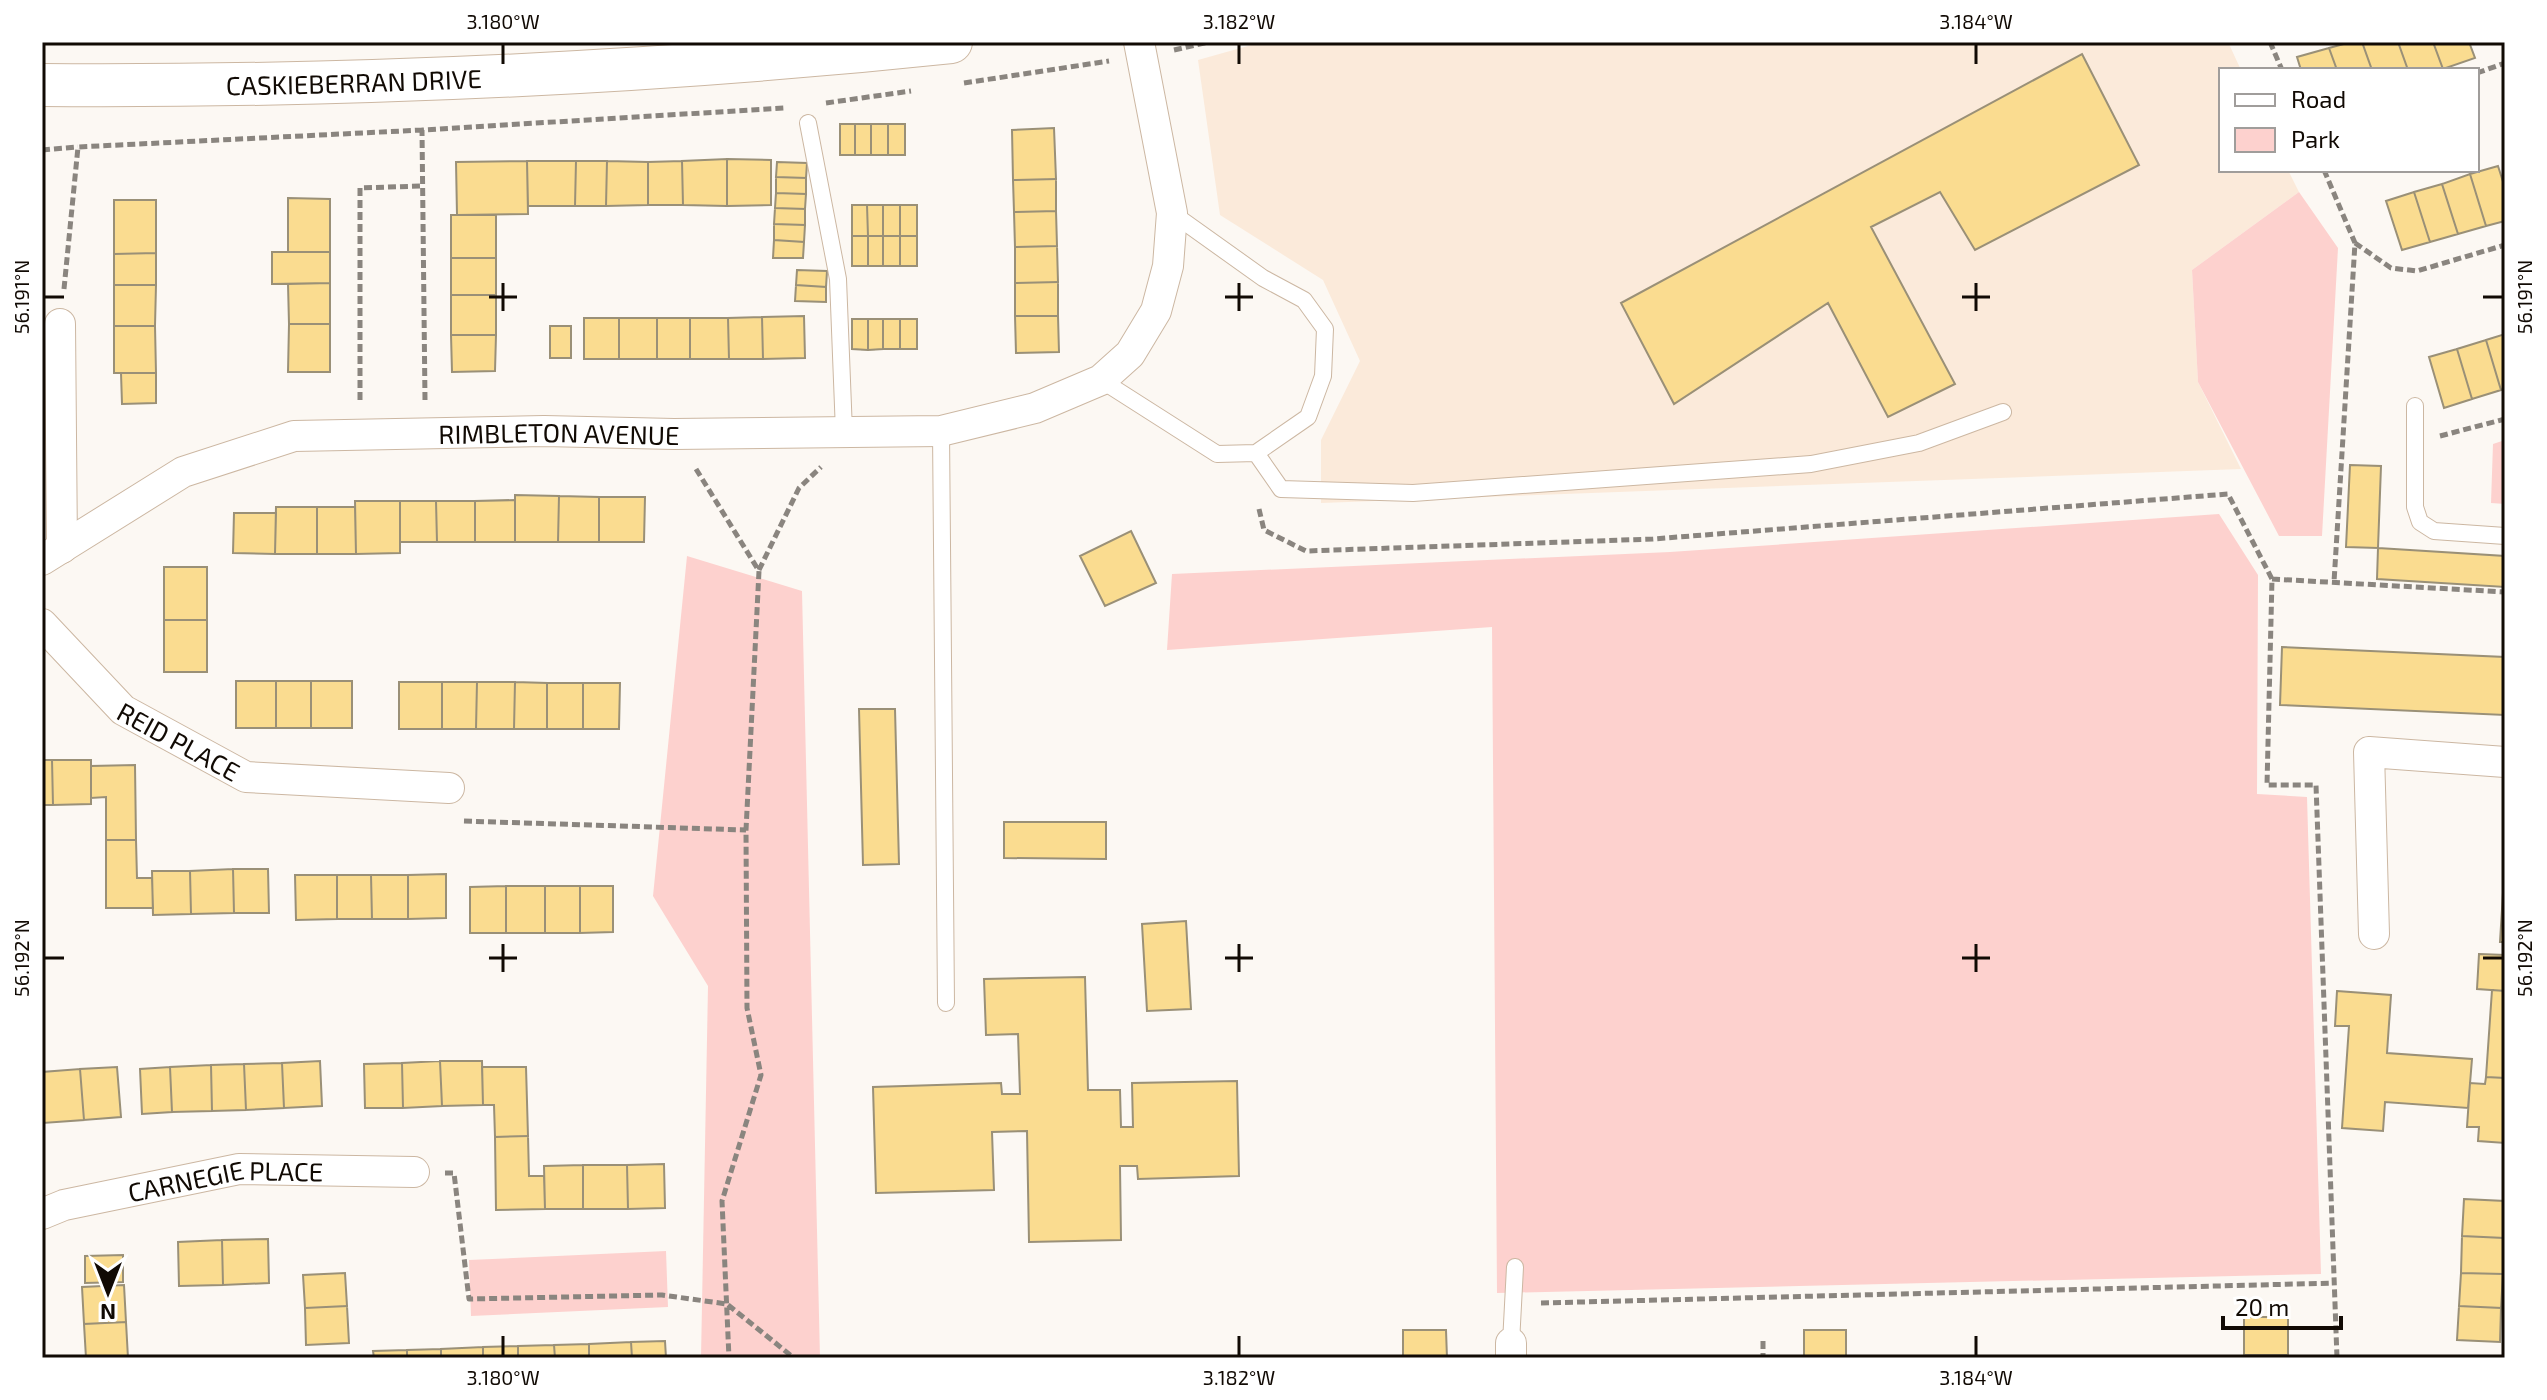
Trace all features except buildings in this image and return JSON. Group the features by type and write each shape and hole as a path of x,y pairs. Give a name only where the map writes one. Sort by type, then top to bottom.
{"street":[{"name":"CASKIEBERRAN DRIVE","path":"42,85 423,81 606,73 951,42"},
{"name":"RIMBLETON AVENUE","path":"52,554 183,472 294,436 544,431 674,434 941,431 1035,408 1101,380 1130,354 1156,311 1168,266 1172,213 1140,49"},
{"path":"52,554 60,324"},
{"name":"REID PLACE","path":"42,624 123,710 246,777 449,788"},
{"path":"2374,934 2369,752 2505,762"},
{"name":"CARNEGIE PLACE","path":"42,1214 64,1205 239,1169 414,1172"}],"lane":[{"path":"808,123 838,279 851,432"},
{"path":"1101,380 1217,454 1251,454 1308,417 1323,376 1325,329 1304,300 1263,278 1172,213"},
{"path":"2415,406 2415,507 2420,522 2434,531 2505,536"},
{"path":"1251,454 1281,489 1413,493 1811,464 1919,443 2003,412"},
{"path":"941,431 946,1003"},
{"path":"1511,1350 1515,1267"}],"path":[{"path":"2270,42 2281,68"},
{"path":"958,84 1140,49"},
{"path":"2479,72 2505,63"},
{"path":"821,104 913,90"},
{"path":"42,150 790,107"},
{"path":"422,130 426,433"},
{"path":"60,324 78,147"},
{"path":"2325,172 2355,243 2334,582"},
{"path":"360,435 360,188 422,186"},
{"path":"2355,243 2391,268 2417,271 2505,245"},
{"path":"2415,443 2505,419"},
{"path":"729,1358 722,1201 761,1075 747,1008 746,830 759,571 799,488 851,432"},
{"path":"674,434 759,571"},
{"path":"1251,454 1264,530 1306,551 1653,539 2228,494 2272,579 2267,785 2316,785 2337,1358"},
{"path":"2272,579 2505,592"},
{"path":"449,788 457,821 746,830"},
{"path":"414,1172 454,1173 469,1299 662,1295 727,1304 794,1358"},
{"path":"1512,1304 2336,1283"},
{"path":"1763,1341 1763,1358"}],"shaded area":[{"path":"1262,42 2228,42 2240,68 2219,68 2219,172 2289,172 2299,192 2192,270 2198,382 2241,469 1321,503 1321,440 1360,361 1323,280 1220,215 1198,60"}],"green space":[{"path":"2299,192 2338,248 2322,536 2279,536 2198,382 2192,270"},
{"path":"2505,440 2505,504 2491,503 2493,444"},
{"path":"2219,514 2258,575 2257,794 2307,797 2321,1274 1497,1293 1492,627 1167,650 1172,574 1670,552"},
{"path":"687,556 802,591 820,1358 701,1358 708,986 653,896"},
{"path":"666,1251 668,1307 471,1316 469,1260"}]}
